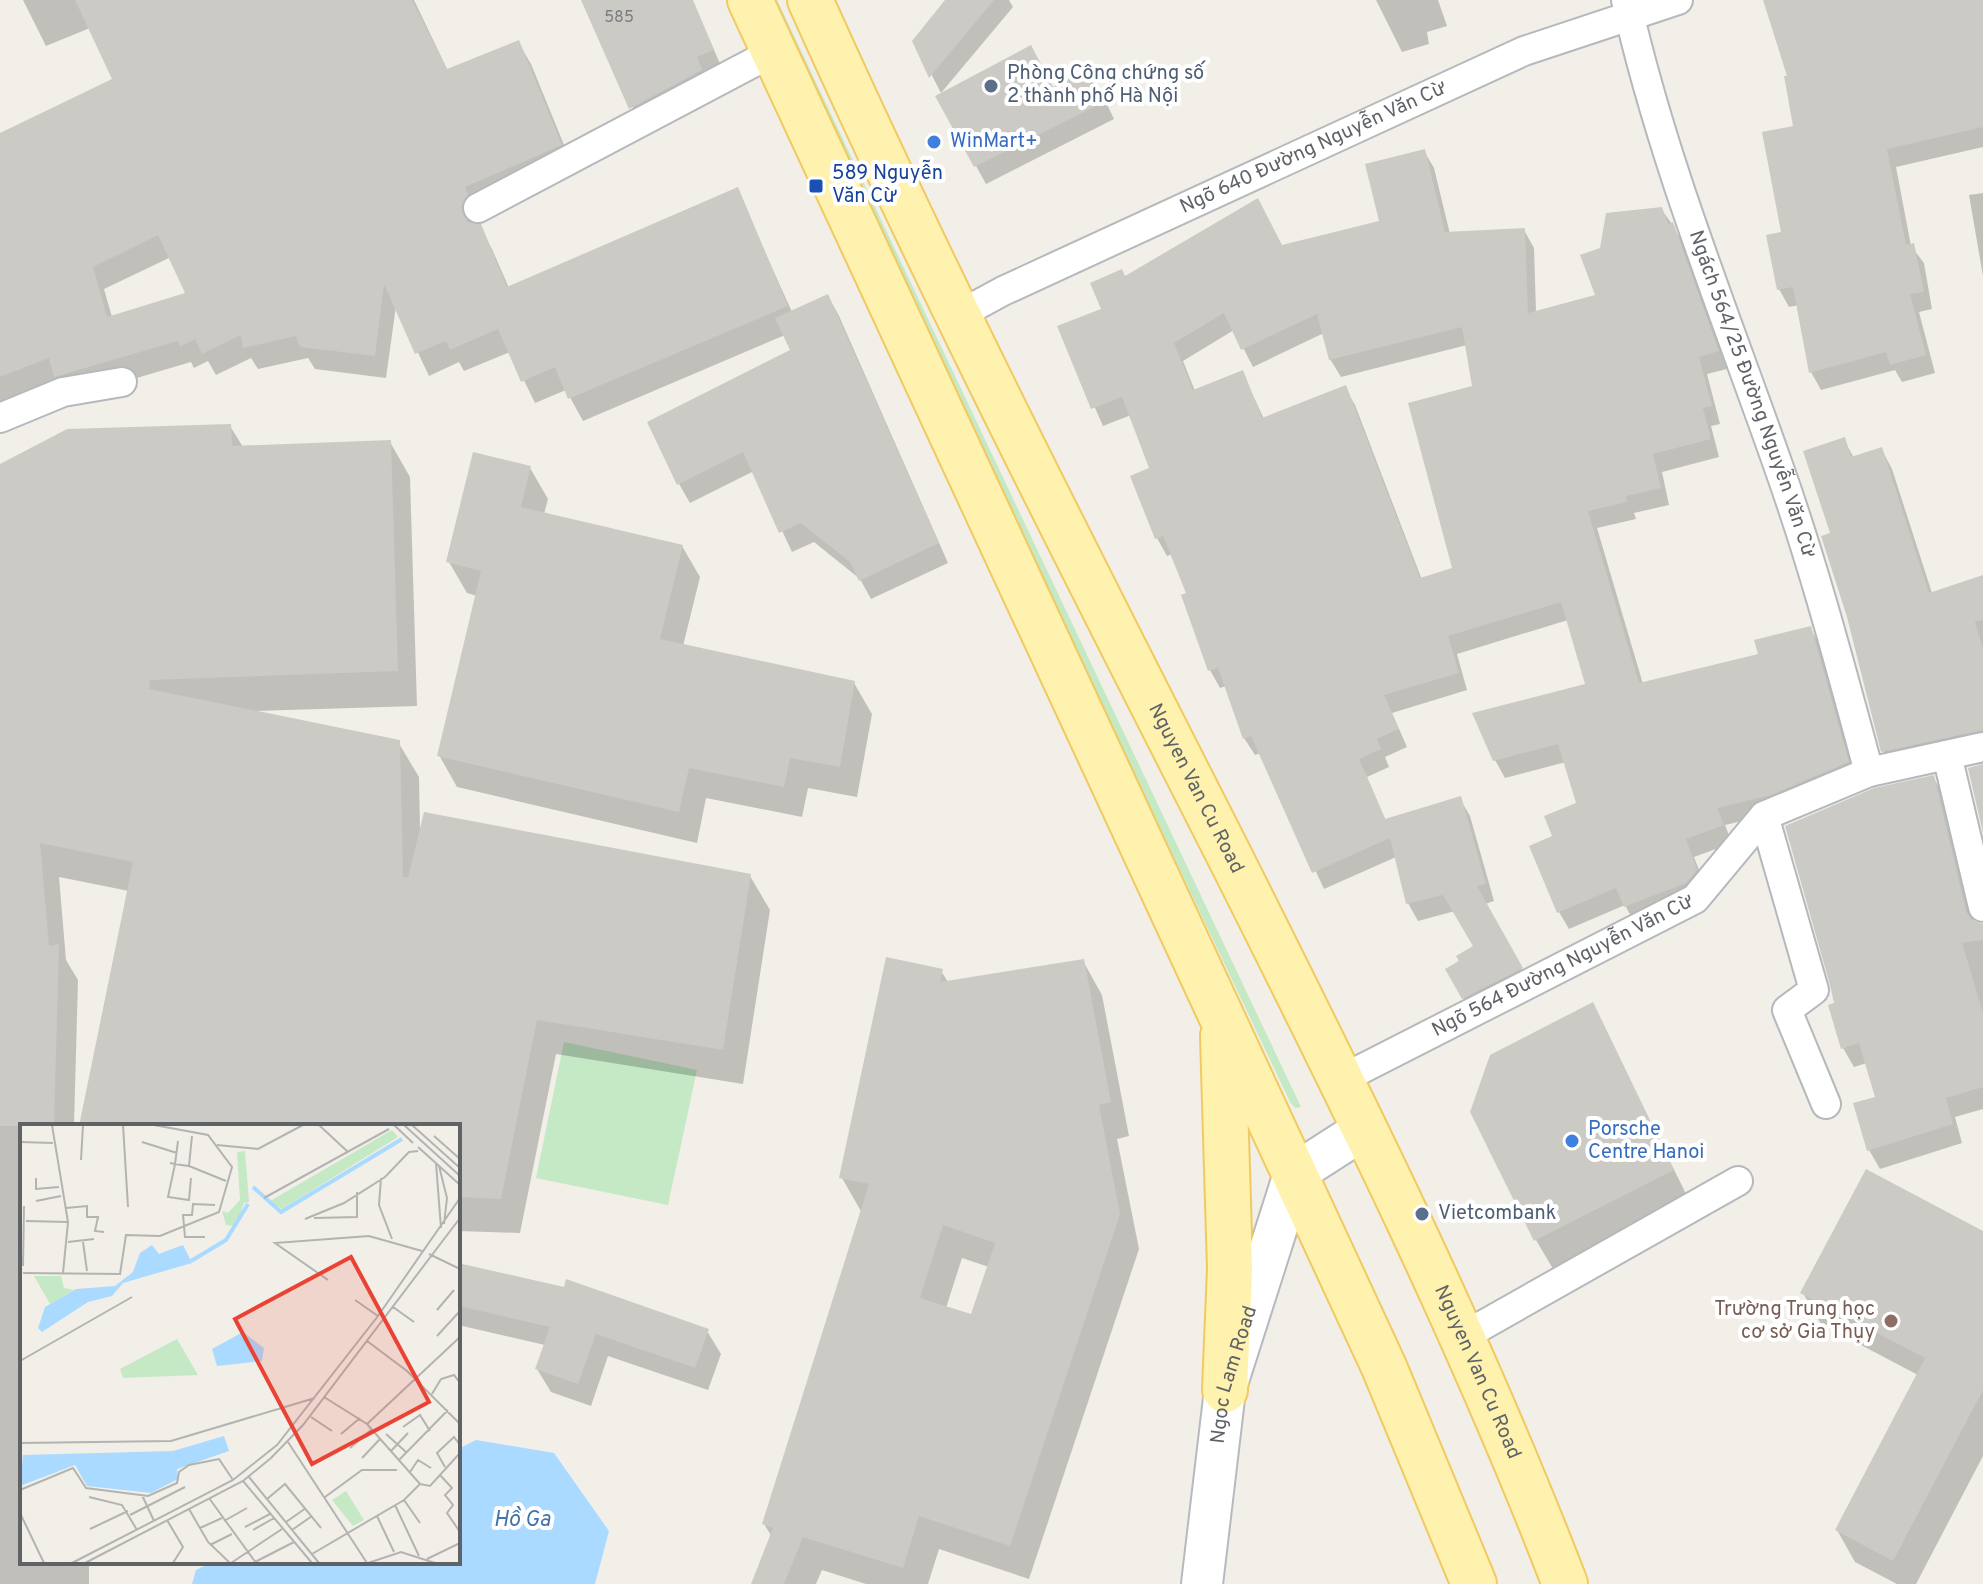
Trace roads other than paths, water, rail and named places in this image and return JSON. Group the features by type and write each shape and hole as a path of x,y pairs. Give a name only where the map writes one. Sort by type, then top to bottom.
{"main road":[{"path":"750,0 1384,1367 1474,1584"},
{"name":"Nguyen Van Cu Road","path":"810,0 957,316 1342,1079 1517,1460 1565,1584"},
{"path":"1222,1017 1230,1269 1225,1390"},
{"path":"1294,1174 1364,1129"},
{"name":"Ngoc Lam Road","path":"1202,1584 1225,1390 1294,1174"}],"street":[{"name":"Ngõ 640 Đường Nguyễn Văn Cừ","path":"957,316 1003,291 1524,51 1628,9 1678,0"},
{"name":"Ngách 564/25 Đường Nguyễn Văn Cừ","path":"1628,9 1694,240 1778,465 1821,595 1869,772"},
{"path":"478,208 775,51"},
{"path":"0,418 63,392 122,382"},
{"name":"Ngõ 564 Đường Nguyễn Văn Cừ","path":"1342,1079 1695,899 1764,816 1869,772 1983,747"},
{"path":"1947,755 1983,907"},
{"path":"1764,816 1814,990 1787,1010 1826,1104"},
{"path":"1462,1337 1738,1181"}],"water":[{"name":"Hồ Ga","path":"476,1440 554,1453 609,1531 595,1584 192,1584 196,1570 209,1564 460,1564 460,1448"}],"place":[{"name":"Phòng Công chứng số 2 thành phố Hà Nội","path":"991,86"},
{"name":"WinMart+","path":"934,142"},
{"name":"589 Nguyễn Văn Cừ","path":"816,186"},
{"name":"Porsche Centre Hanoi","path":"1572,1141"},
{"name":"Vietcombank","path":"1422,1214"},
{"name":"Trường Trung học cơ sở Gia Thụy","path":"1891,1321"}]}
